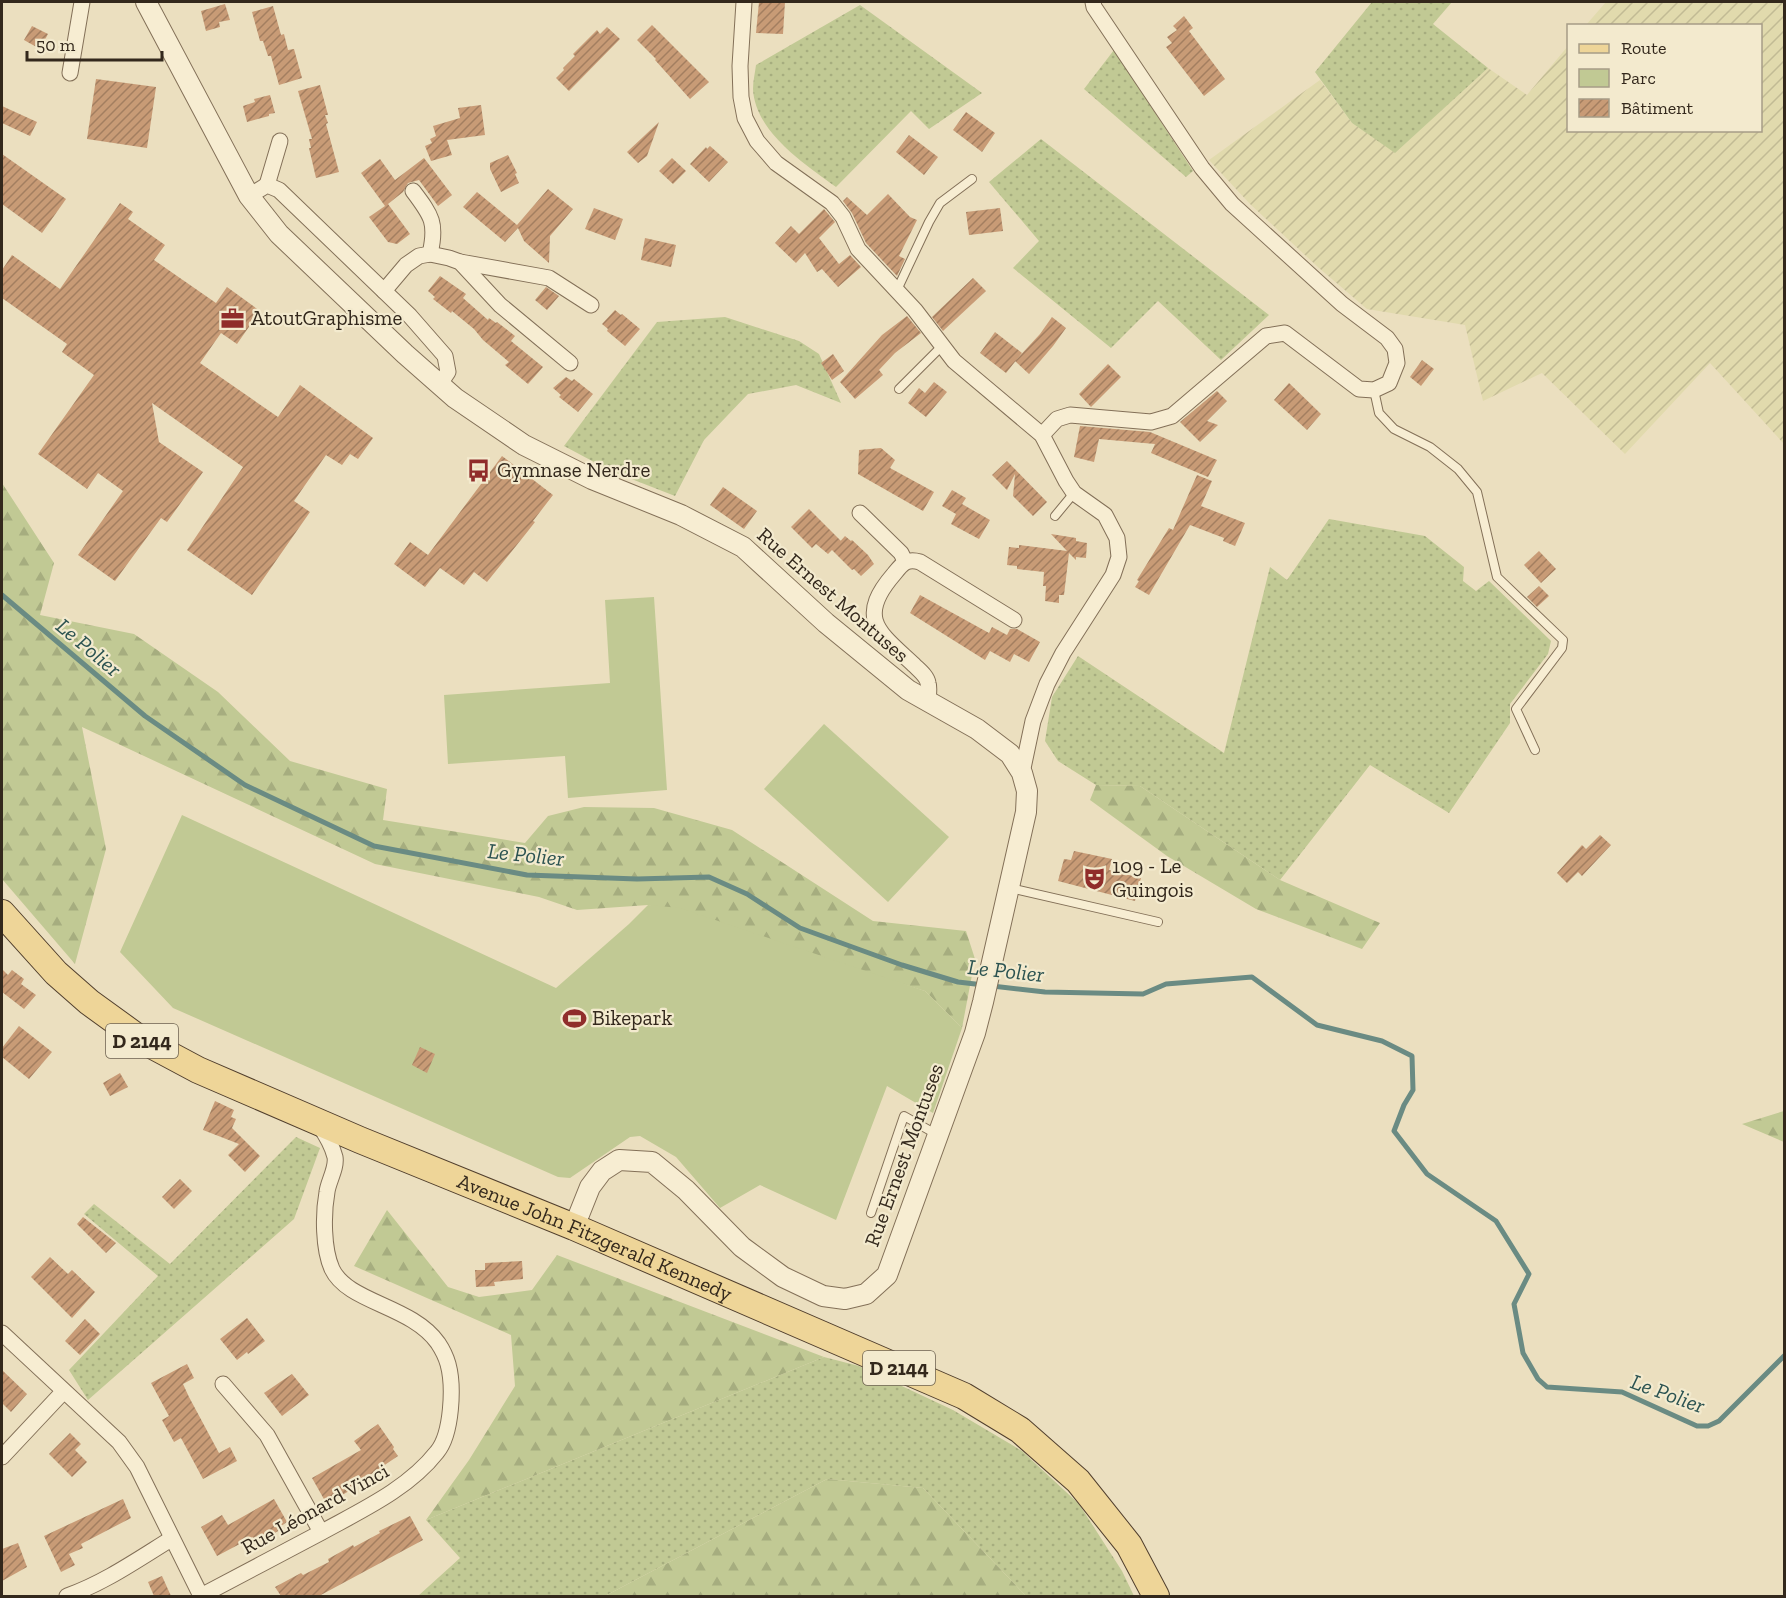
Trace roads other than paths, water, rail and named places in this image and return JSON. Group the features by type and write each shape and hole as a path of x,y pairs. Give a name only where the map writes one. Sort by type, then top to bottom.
{"main road":[{"name":"Avenue John Fitzgerald Kennedy","path":"2,913 56,974 89,1002 140,1039 198,1070 360,1140 574,1227 964,1396 1020,1430 1078,1481 1129,1545 1156,1596"}],"street":[{"path":"70,73 82,2"},
{"name":"Rue Ernest Montuses","path":"146,2 249,196 286,241 455,399 524,445 592,479 681,515 743,547 826,623 908,690 977,729 1010,754 1022,773 1027,791 1026,812 984,1002 887,1275 866,1294 845,1299 823,1296 783,1277 742,1247 686,1190 652,1162 619,1160 602,1171 590,1187 574,1227"},
{"path":"744,2 740,66 741,97 745,118 757,141 776,163 832,203 843,217 858,249 897,290 954,361 1042,435 1066,482 1074,492 1105,515 1117,538 1119,557 1113,575 1063,653 1047,684 1033,721 1022,773"},
{"path":"1042,435 1057,419 1070,415 1151,422 1172,416 1266,336 1285,333 1359,389 1374,390 1389,383 1397,363 1395,349 1387,338 1342,304 1232,204 1202,168 1094,7 1093,2"},
{"path":"249,196 267,185 280,141"},
{"path":"267,185 279,190 384,291 445,356 448,372 440,385"},
{"path":"413,191 430,214 434,235 430,254"},
{"path":"384,291 406,265 419,256 430,254 460,262 549,278 591,305"},
{"path":"460,262 500,305 570,363"},
{"path":"860,513 901,553 905,561 920,562 1014,620"},
{"name":"Rue Ernest Montuses","path":"905,561 876,599 874,618 878,631 923,673 928,683 928,702"},
{"name":"Rue Léonard Vinci","path":"201,1596 377,1502 403,1484 439,1451 446,1432 451,1395 448,1363 438,1343 421,1324 342,1283 332,1268 325,1241 327,1193 336,1160 328,1139 316,1120"},
{"path":"2,1333 119,1442 137,1467 201,1596"},
{"path":"223,1383 267,1435 321,1532"},
{"path":"2,1457 63,1392"},
{"path":"67,1596 84,1590 123,1569 171,1539"}],"lane":[{"path":"897,290 940,203 972,178"},
{"path":"899,389 943,345"},
{"path":"1374,390 1379,413 1394,429 1430,447 1458,469 1477,492 1497,577 1563,640 1562,648 1516,709 1535,750"},
{"path":"1055,516 1074,492"},
{"path":"1009,887 1158,922"},
{"path":"871,1213 904,1116 937,1135"}],"waterway":[{"name":"Le Polier","path":"2,595 145,716 245,785 374,846 527,875 637,879 709,877 747,894 800,928 902,965 958,982 1045,992 1143,994 1166,984 1252,977 1317,1025 1382,1041 1412,1056 1413,1090 1404,1105 1394,1131 1427,1174 1496,1221 1529,1274 1514,1304 1523,1353 1538,1379 1547,1387 1622,1392 1697,1426 1708,1426 1719,1421 1784,1356"}],"place":[{"name":"AtoutGraphisme","path":"233,318"},
{"name":"Gymnase Nerdre","path":"479,470"},
{"name":"109 - Le Guingois","path":"1094,878"},
{"name":"Bikepark","path":"574,1018"}]}
